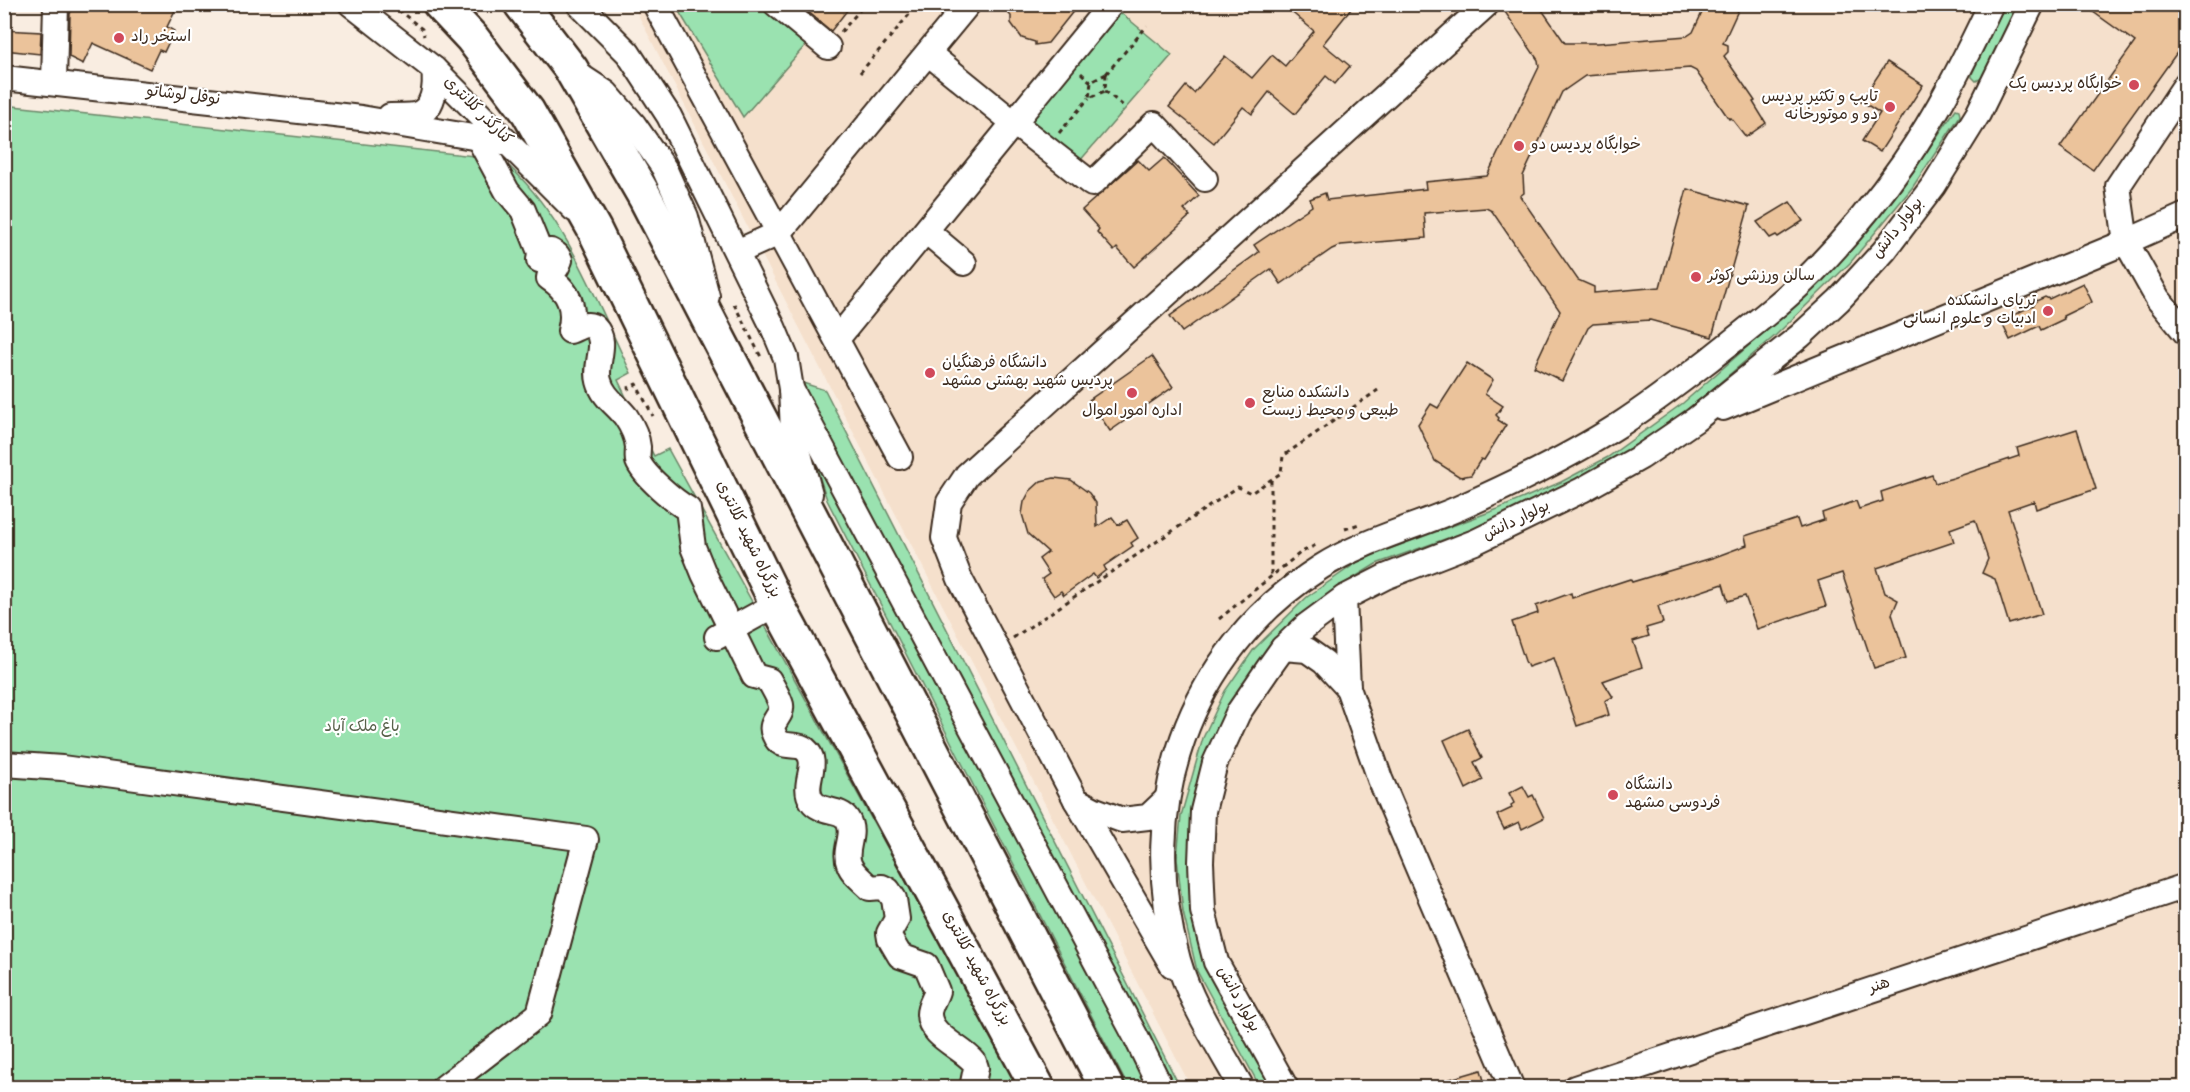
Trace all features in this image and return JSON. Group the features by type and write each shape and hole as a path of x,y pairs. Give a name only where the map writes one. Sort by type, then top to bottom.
{"highway":[{"name":"بزرگراه شهید کلانتری","path":"440,4 472,38 528,112 594,229 777,604 1038,1088"},
{"path":"521,4 571,69 645,197 1107,1088"}],"street":[{"path":"54,82 56,4"},
{"name":"کنارگذر کلانتری","path":"351,4 434,69 594,229"},
{"path":"579,4 628,53 669,116 737,252 786,358 791,389 793,432 821,534"},
{"path":"655,4 900,457"},
{"path":"776,4 828,46"},
{"path":"737,252 779,233 968,4"},
{"path":"837,339 1111,4"},
{"path":"1242,1088 1076,800 960,579 944,538 950,502 967,475 1487,4"},
{"path":"1202,1016 1179,963 1167,905 1162,853 1166,801 1180,743 1204,688 1238,638 1281,596 1322,567 1367,543 1458,509 1562,458 1619,425 1674,387 1765,316 1812,272 1856,225 1904,161 1947,92 1990,4"},
{"name":"بولوار دانش","path":"1286,1088 1216,962 1203,910 1201,862 1203,811 1215,763 1238,713 1283,648 1306,626 1344,598 1385,577 1475,542 1582,490 1641,456 1695,420 1800,336 1839,300 1884,251 1934,185 1978,114 2032,4"},
{"path":"928,53 1092,184 1154,124 1206,179"},
{"name":"نوفل لوشاتو","path":"361,118 418,114 430,103 436,86 434,69"},
{"name":"نوفل لوشاتو","path":"4,78 361,118 508,143"},
{"path":"2186,84 2118,186 2126,242 2158,299 2186,333"},
{"path":"1947,92 1978,114"},
{"path":"479,139 507,191 523,210 539,256 551,251 560,260 557,267 551,269 549,278 565,291 570,300 573,321 570,331 586,324 593,326 598,332 602,348 597,369 602,390 626,417 634,431 638,446 638,461 674,501 688,509 693,547 724,633 754,676 769,680 781,705 781,711 772,724 772,733 777,740 787,746 806,750 812,760 812,772 807,783 812,801 819,807 846,817 850,826 851,837 847,861 851,868 870,888 882,888 888,891 894,899 897,919 890,933 890,939 900,956 926,965 937,991 930,1007 931,1021 937,1031 974,1062 976,1068 972,1088"},
{"path":"1695,420 2186,215"},
{"path":"926,231 964,263"},
{"path":"1800,336 1809,350 1834,362"},
{"path":"791,389 1136,1036 1161,1088"},
{"path":"1344,598 1348,688 1380,779 1512,1088"},
{"path":"724,633 777,604"},
{"path":"1283,648 1307,650 1324,662 1348,688"},
{"path":"4,764 63,768 586,839 539,1014 443,1088"},
{"path":"1076,800 1122,820 1148,817 1166,801"},
{"name":"هنر","path":"1575,1088 2186,886"}],"path":[{"path":"828,46 865,4"},
{"path":"860,73 918,4"},
{"path":"1089,98 1091,82 1106,74 1148,26"},
{"path":"1105,91 1106,74"},
{"path":"1047,149 1089,98 1105,91"},
{"path":"1105,91 1126,108"},
{"path":"734,304 762,359"},
{"path":"997,649 1238,487 1251,493 1281,473 1283,456 1378,390"},
{"path":"1262,615 1271,576 1271,479"},
{"path":"1341,531 1360,523"},
{"path":"1219,619 1300,553 1321,542"}],"shaded area":[{"name":"دانشگاه فردوسی مشهد","path":"633,5 2185,5 2185,1087 1191,1087"}],"green space":[{"path":"675,5 766,5 810,40 743,117"},
{"path":"2005,5 2017,5 1982,78 1976,81 1972,74"},
{"path":"1121,13 1172,55 1078,163 1028,123"},
{"name":"باغ ملک آباد","path":"4,105 474,156 480,146 510,167 549,212 580,264 631,373 618,380 654,456 668,449 1019,1087 5,1087"},
{"path":"1956,109 1959,110 1960,116 1912,188 1850,263 1776,335 1677,419 1637,448 1506,517 1376,564 1345,583 1300,617 1266,651 1223,715 1213,740 1194,813 1189,848 1191,877 1272,1087 1260,1087 1197,971 1183,912 1177,858 1181,816 1203,738 1225,691 1254,649 1307,597 1362,559 1498,509 1561,482 1608,457 1683,403 1802,299 1868,231 1901,189"},
{"path":"803,383 825,390 1180,1087 1128,1087 827,500 808,441"}],"building":[{"name":"استخر راد","path":"74,4 178,4 167,27 174,31 164,52 159,50 150,69 93,43 83,64 69,57 70,14"},
{"path":"799,4 852,4 831,31"},
{"path":"1015,4 1079,4 1048,43 1035,45 1035,42 1022,38 1011,23 1011,16 1008,13"},
{"path":"1282,4 1355,4 1323,44 1350,66 1335,84 1326,76 1295,114 1269,92 1252,114 1243,107 1214,143 1169,107 1186,86 1194,93 1225,56 1252,78 1272,55 1285,66 1314,31"},
{"path":"1516,4 1538,4 1565,43 1598,43 1687,36 1693,32 1706,4 1741,4 1723,43 1728,45 1728,52 1724,56 1755,101 1753,102 1766,123 1746,137 1731,118 1729,119 1696,71 1690,68 1585,76 1562,92 1523,176 1524,193 1520,196 1578,280 1594,287 1594,293 1660,287 1687,189 1749,206 1712,337 1650,320 1593,324 1588,328 1562,381 1534,367 1560,311 1492,211 1486,208 1424,213 1426,238 1341,245 1281,284 1271,269 1182,332 1170,316 1259,252 1254,245 1312,206 1310,199 1325,193 1327,200 1426,189 1425,182 1487,176 1539,67 1538,60 1505,12"},
{"name":"خوابگاه پردیس یک","path":"2082,4 2186,4 2186,40 2093,170 2060,147 2135,42"},
{"path":"4,30 41,32 40,54 4,50"},
{"name":"تایپ و تکثیر پردیس دو و موتورخانه","path":"1887,62 1923,85 1880,152 1862,141 1880,113 1861,101"},
{"path":"1164,158 1199,196 1184,210 1190,216 1134,267 1117,248 1114,251 1082,210 1138,160 1149,171"},
{"path":"1790,202 1803,221 1778,237 1776,235 1770,238 1757,222"},
{"name":"تریای دانشکده ادبیات و علوم انسانی","path":"2083,283 2092,302 2041,330 2039,326 2010,340 2001,321 2034,305 2036,301 2045,297 2049,299"},
{"name":"اداره امور اموال","path":"1152,356 1173,387 1110,431 1089,400"},
{"path":"1467,363 1493,380 1485,394 1503,406 1496,415 1498,420 1506,425 1484,460 1481,459 1471,475 1460,477 1435,461 1418,424 1431,404 1438,408"},
{"path":"2077,429 2096,489 2036,509 2034,501 2008,510 2042,614 2009,624 1995,579 1982,573 1988,559 1975,520 1950,529 1954,542 1877,568 1885,593 1898,600 1892,614 1906,658 1874,668 1842,573 1818,581 1826,606 1757,629 1745,596 1728,601 1723,584 1658,606 1663,623 1646,628 1649,636 1633,641 1642,667 1603,681 1613,697 1605,701 1609,715 1577,726 1554,658 1528,667 1525,661 1512,622 1538,613 1536,606 1571,593 1572,598 1630,579 1632,582 1715,557 1747,545 1745,536 1797,519 1800,528 1824,520 1822,513 1856,501 1859,509 1883,501 1881,492 1932,475 1935,483 1953,478 2019,456 2017,448"},
{"path":"1054,478 1071,480 1089,493 1096,503 1097,527 1112,517 1118,525 1127,520 1138,538 1131,543 1133,546 1104,566 1106,570 1096,578 1093,574 1064,595 1061,591 1054,596 1042,579 1049,574 1039,559 1048,552 1028,534 1022,514 1024,502 1030,491 1041,481"},
{"path":"1468,729 1482,758 1474,762 1483,780 1466,789 1444,740"},
{"path":"1523,786 1529,797 1533,795 1544,818 1522,829 1519,822 1504,829 1497,815 1512,808 1511,805 1514,803 1509,793"},
{"path":"1481,1070 1486,1088 1434,1088 1433,1084"}],"place":[{"name":"استخر راد","path":"119,38"},
{"name":"خوابگاه پردیس یک","path":"2134,85"},
{"name":"تایپ و تکثیر پردیس دو و موتورخانه","path":"1890,107"},
{"name":"خوابگاه پردیس دو","path":"1519,146"},
{"name":"سالن ورزشی کوثر","path":"1696,277"},
{"name":"تریای دانشکده ادبیات و علوم انسانی","path":"2048,311"},
{"name":"دانشگاه فرهنگیان پردیس شهید بهشتی مشهد","path":"930,373"},
{"name":"اداره امور اموال","path":"1132,393"},
{"name":"دانشکده منابع طبیعی و محیط زیست","path":"1250,403"},
{"name":"دانشگاه فردوسی مشهد","path":"1613,795"}]}
